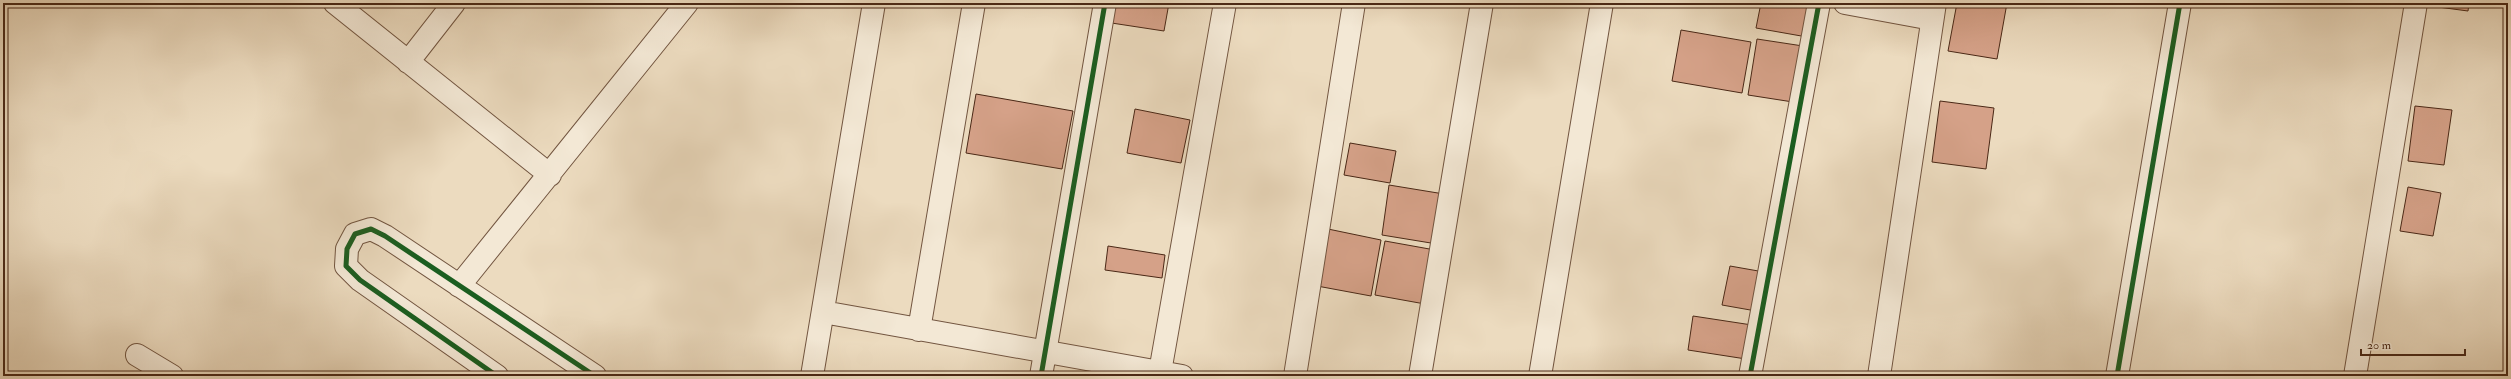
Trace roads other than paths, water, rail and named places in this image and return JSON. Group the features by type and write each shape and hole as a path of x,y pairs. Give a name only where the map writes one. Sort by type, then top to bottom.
{"street":[{"path":"335,3 550,175"},
{"path":"408,62 454,3"},
{"path":"459,286 550,175 687,3"},
{"path":"812,376 874,3"},
{"path":"919,330 974,3"},
{"path":"1041,376 1104,3"},
{"path":"1160,372 1225,3"},
{"path":"1295,376 1354,3"},
{"path":"1420,376 1482,3"},
{"path":"1540,376 1602,3"},
{"path":"1750,376 1819,3"},
{"path":"1845,3 1934,11 1879,376"},
{"path":"2117,376 2180,3"},
{"path":"2355,376 2416,3"},
{"path":"497,376 360,280 346,266 346,249 355,234 371,229 385,236 595,376"},
{"path":"823,312 1182,376"},
{"path":"137,355 172,376"}]}
